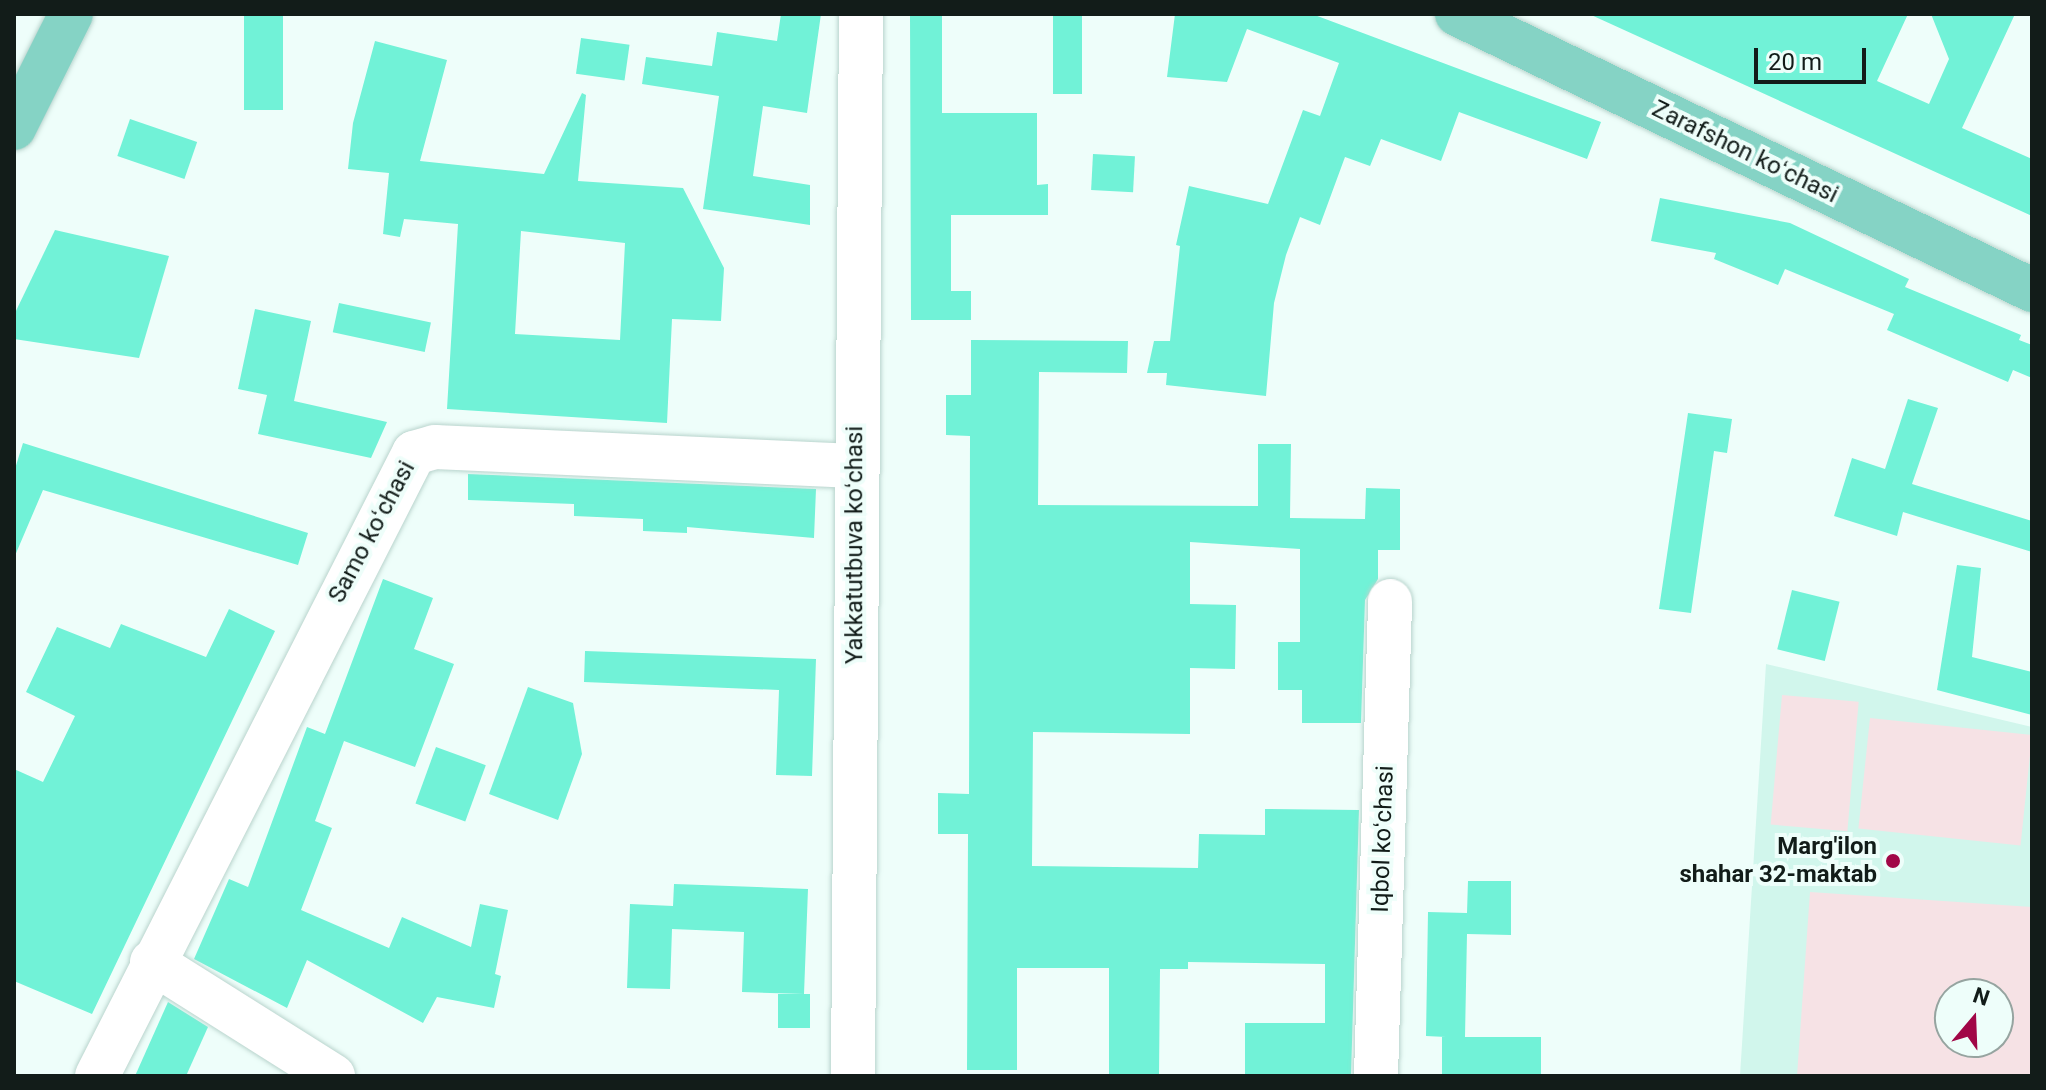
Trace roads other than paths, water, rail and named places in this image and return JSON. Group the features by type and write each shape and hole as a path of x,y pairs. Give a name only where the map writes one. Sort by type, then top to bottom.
{"main road":[{"path":"14,128 71,14"},
{"name":"Zarafshon koʻchasi","path":"1457,14 2032,290"}],"street":[{"name":"Yakkatutbuva koʻchasi","path":"853,1076 855,466 861,14"},
{"name":"Samo koʻchasi","path":"97,1076 152,962 414,453 435,447 855,466"},
{"name":"Iqbol koʻchasi","path":"1376,1076 1390,601"},
{"path":"152,962 333,1076"}],"place":[{"name":"Marg'ilon shahar 32-maktab","path":"1893,861"}]}
